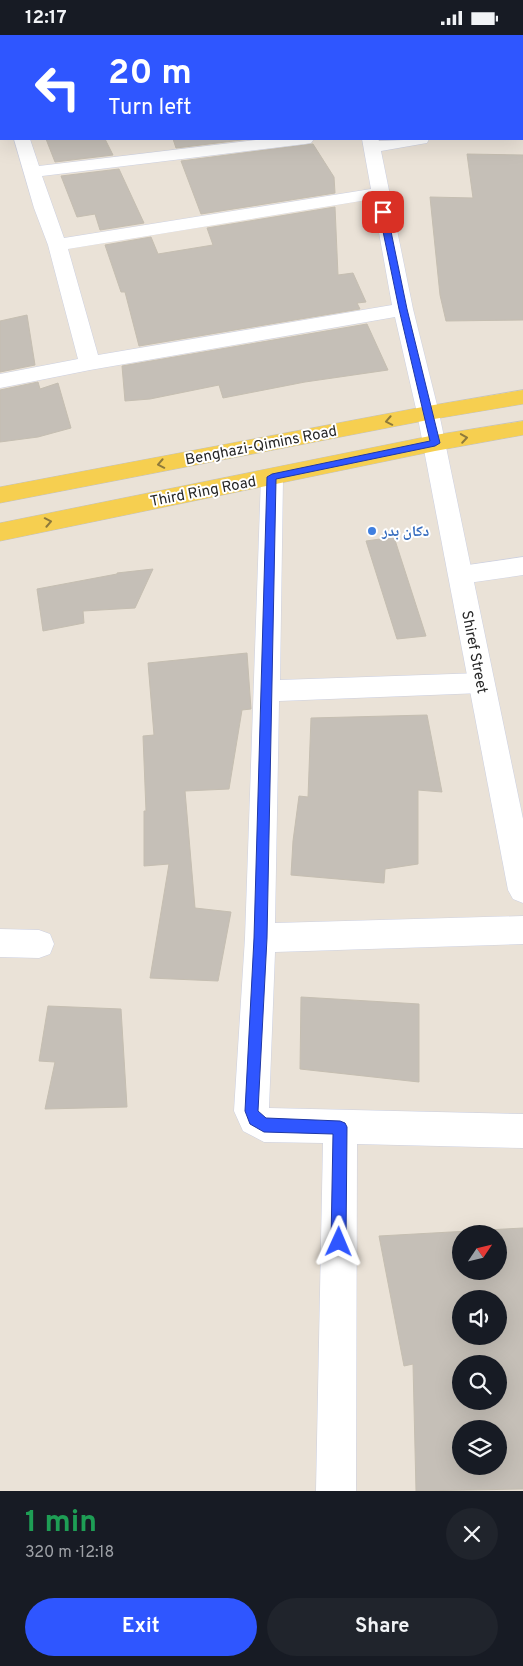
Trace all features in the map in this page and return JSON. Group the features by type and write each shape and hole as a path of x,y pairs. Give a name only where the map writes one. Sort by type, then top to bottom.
{"main road":[{"name":"Benghazi-Qimins Road","path":"0,495 428,413 523,397"},
{"name":"Third Ring Road","path":"0,532 435,443 523,428"}],"street":[{"path":"22,140 57,245 90,363"},
{"path":"32,172 297,140"},
{"path":"371,143 408,140"},
{"name":"Shiref Street","path":"371,143 379,193 403,309 435,443 523,890"},
{"path":"57,245 379,193"},
{"path":"0,381 90,363 403,309"},
{"path":"272,477 268,691 252,1111 255,1119 264,1125 523,1131"},
{"path":"461,575 523,566"},
{"path":"268,691 481,683"},
{"path":"260,938 523,930"},
{"path":"0,943 38,944"},
{"path":"336,1491 340,1127"}],"building":[{"path":"46,140 106,140 113,155 55,162"},
{"path":"173,140 242,140 176,148"},
{"path":"313,144 334,177 335,193 201,214 181,161"},
{"path":"467,154 523,155 523,320 446,321 440,295 430,197 473,198"},
{"path":"119,169 144,223 100,230 95,214 77,217 61,176"},
{"path":"335,207 338,275 353,273 366,302 357,303 360,309 139,346 125,292 121,292 105,245 151,237 158,254 213,245 207,228"},
{"path":"27,315 35,365 0,372 0,321"},
{"path":"367,324 388,370 305,382 223,398 219,385 150,399 125,401 122,366"},
{"path":"38,382 40,389 58,383 71,428 38,437 0,442 0,390"},
{"path":"394,537 426,636 397,639 366,541"},
{"path":"153,569 135,608 83,611 84,623 43,631 37,589 117,573"},
{"path":"247,653 251,709 242,710 229,789 185,791 195,908 231,912 218,981 150,978 169,864 144,866 144,811 146,811 143,736 154,735 148,663"},
{"path":"427,715 442,792 418,790 418,864 385,869 384,883 291,875 299,796 308,797 311,718"},
{"path":"301,997 419,1004 419,1082 300,1069"},
{"path":"48,1006 121,1009 127,1107 45,1109 55,1062 39,1061"},
{"path":"523,1228 523,1489 416,1491 413,1364 404,1366 379,1236 452,1232 452,1280 508,1280 508,1229"}],"place":[{"name":"دكان بدر","path":"372,531"}],"route":[{"path":"339,1242 340,1127 264,1125 255,1119 252,1111 268,691 272,477 435,443 403,309 383,212"}]}
